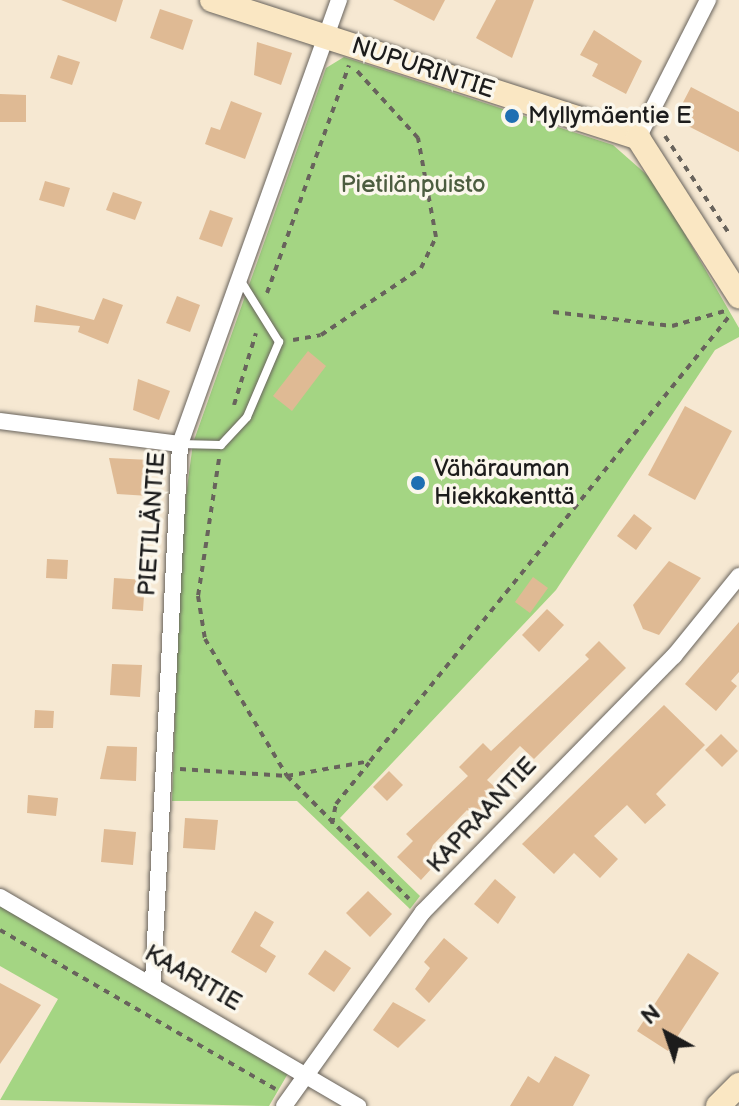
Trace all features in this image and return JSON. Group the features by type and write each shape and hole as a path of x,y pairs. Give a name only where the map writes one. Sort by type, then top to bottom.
{"street":[{"name":"NUPURINTIE","path":"212,0 323,36 353,55 638,138"},
{"name":"PIETILÄNTIE","path":"153,981 180,444 323,36 339,0"},
{"path":"708,0 638,138 739,296"},
{"path":"0,421 180,444"},
{"name":"KAPRAANTIE","path":"287,1102 304,1073 423,912 674,656 739,576"},
{"name":"KAARITIE","path":"0,897 153,981 358,1106"},
{"path":"718,1106 739,1085"}],"lane":[{"path":"180,444 221,445 247,417 279,342 239,277"}],"path":[{"path":"279,342 321,335 360,311 421,268 436,237 418,138 353,55 310,158 221,445 198,596 205,639 287,776 423,912"},
{"path":"553,312 672,326 739,308"},
{"path":"332,824 336,804 443,680 717,324 739,308"},
{"path":"162,768 287,776 370,761"},
{"path":"0,930 287,1102"}],"green space":[{"name":"Pietilänpuisto","path":"344,57 613,145 655,182 739,328 739,337 715,350 556,590 340,818 420,896 410,909 297,801 172,801 181,533 193,443 326,68"},
{"path":"0,898 293,1065 269,1106 0,1100 58,999 0,966"}],"building":[{"path":"61,0 123,0 116,22"},
{"path":"393,0 445,0 434,21"},
{"path":"496,0 534,0 512,58 476,38"},
{"path":"160,9 193,20 183,50 150,38"},
{"path":"594,30 642,61 626,94 592,76 598,64 580,55"},
{"path":"257,42 292,53 281,85 254,75"},
{"path":"58,55 80,62 72,85 50,78"},
{"path":"691,87 739,112 739,152 688,126 692,119 678,112"},
{"path":"0,94 26,95 26,122 0,122"},
{"path":"231,101 262,113 245,159 205,144 211,127 220,130"},
{"path":"45,181 70,188 64,207 39,200"},
{"path":"113,192 142,202 135,220 106,210"},
{"path":"210,210 233,218 222,247 199,239"},
{"path":"177,296 200,305 190,332 166,323"},
{"path":"103,298 123,305 108,344 78,332 80,326 34,322 36,305 94,320"},
{"path":"308,351 326,366 292,411 273,396"},
{"path":"138,379 170,391 159,420 133,410"},
{"path":"685,406 732,431 695,500 648,475"},
{"path":"109,458 150,460 149,496 117,494"},
{"path":"634,514 652,528 636,550 617,536"},
{"path":"47,559 68,560 67,579 46,578"},
{"path":"669,561 701,578 659,635 643,629 633,605"},
{"path":"533,577 548,588 530,613 515,602"},
{"path":"114,578 145,580 143,611 112,609"},
{"path":"547,609 564,625 539,652 522,635"},
{"path":"739,622 739,672 731,681 737,686 716,711 685,684"},
{"path":"599,641 626,668 534,759 520,746 487,780 498,790 493,802 476,820 467,810 433,845 426,862 432,868 421,880 397,857 413,841 406,834 468,776 459,767 483,743 491,751 589,659 585,655"},
{"path":"112,664 142,665 140,697 110,695"},
{"path":"664,705 705,745 656,794 666,805 645,824 627,805 594,836 618,859 600,878 574,853 554,874 522,844"},
{"path":"35,710 54,711 53,728 34,728"},
{"path":"721,734 738,751 722,767 705,750"},
{"path":"107,746 137,747 136,781 100,779"},
{"path":"389,771 403,785 387,801 373,787"},
{"path":"28,795 58,798 56,816 27,813"},
{"path":"185,818 218,820 215,850 183,848"},
{"path":"104,829 136,832 133,865 101,862"},
{"path":"495,879 516,897 498,924 474,904"},
{"path":"368,891 392,914 370,937 346,913"},
{"path":"255,911 274,922 260,946 276,956 266,973 231,952"},
{"path":"444,938 468,958 429,1003 415,989 430,968 424,962"},
{"path":"325,950 351,968 334,992 308,974"},
{"path":"688,953 719,973 668,1051 637,1031"},
{"path":"0,983 41,1005 0,1064"},
{"path":"393,1002 426,1020 398,1048 373,1030"},
{"path":"555,1056 590,1075 573,1106 510,1106 528,1076 539,1083"}],"place":[{"name":"Myllymäentie E","path":"512,116"},
{"name":"Vähärauman Hiekkakenttä","path":"418,483"}]}
